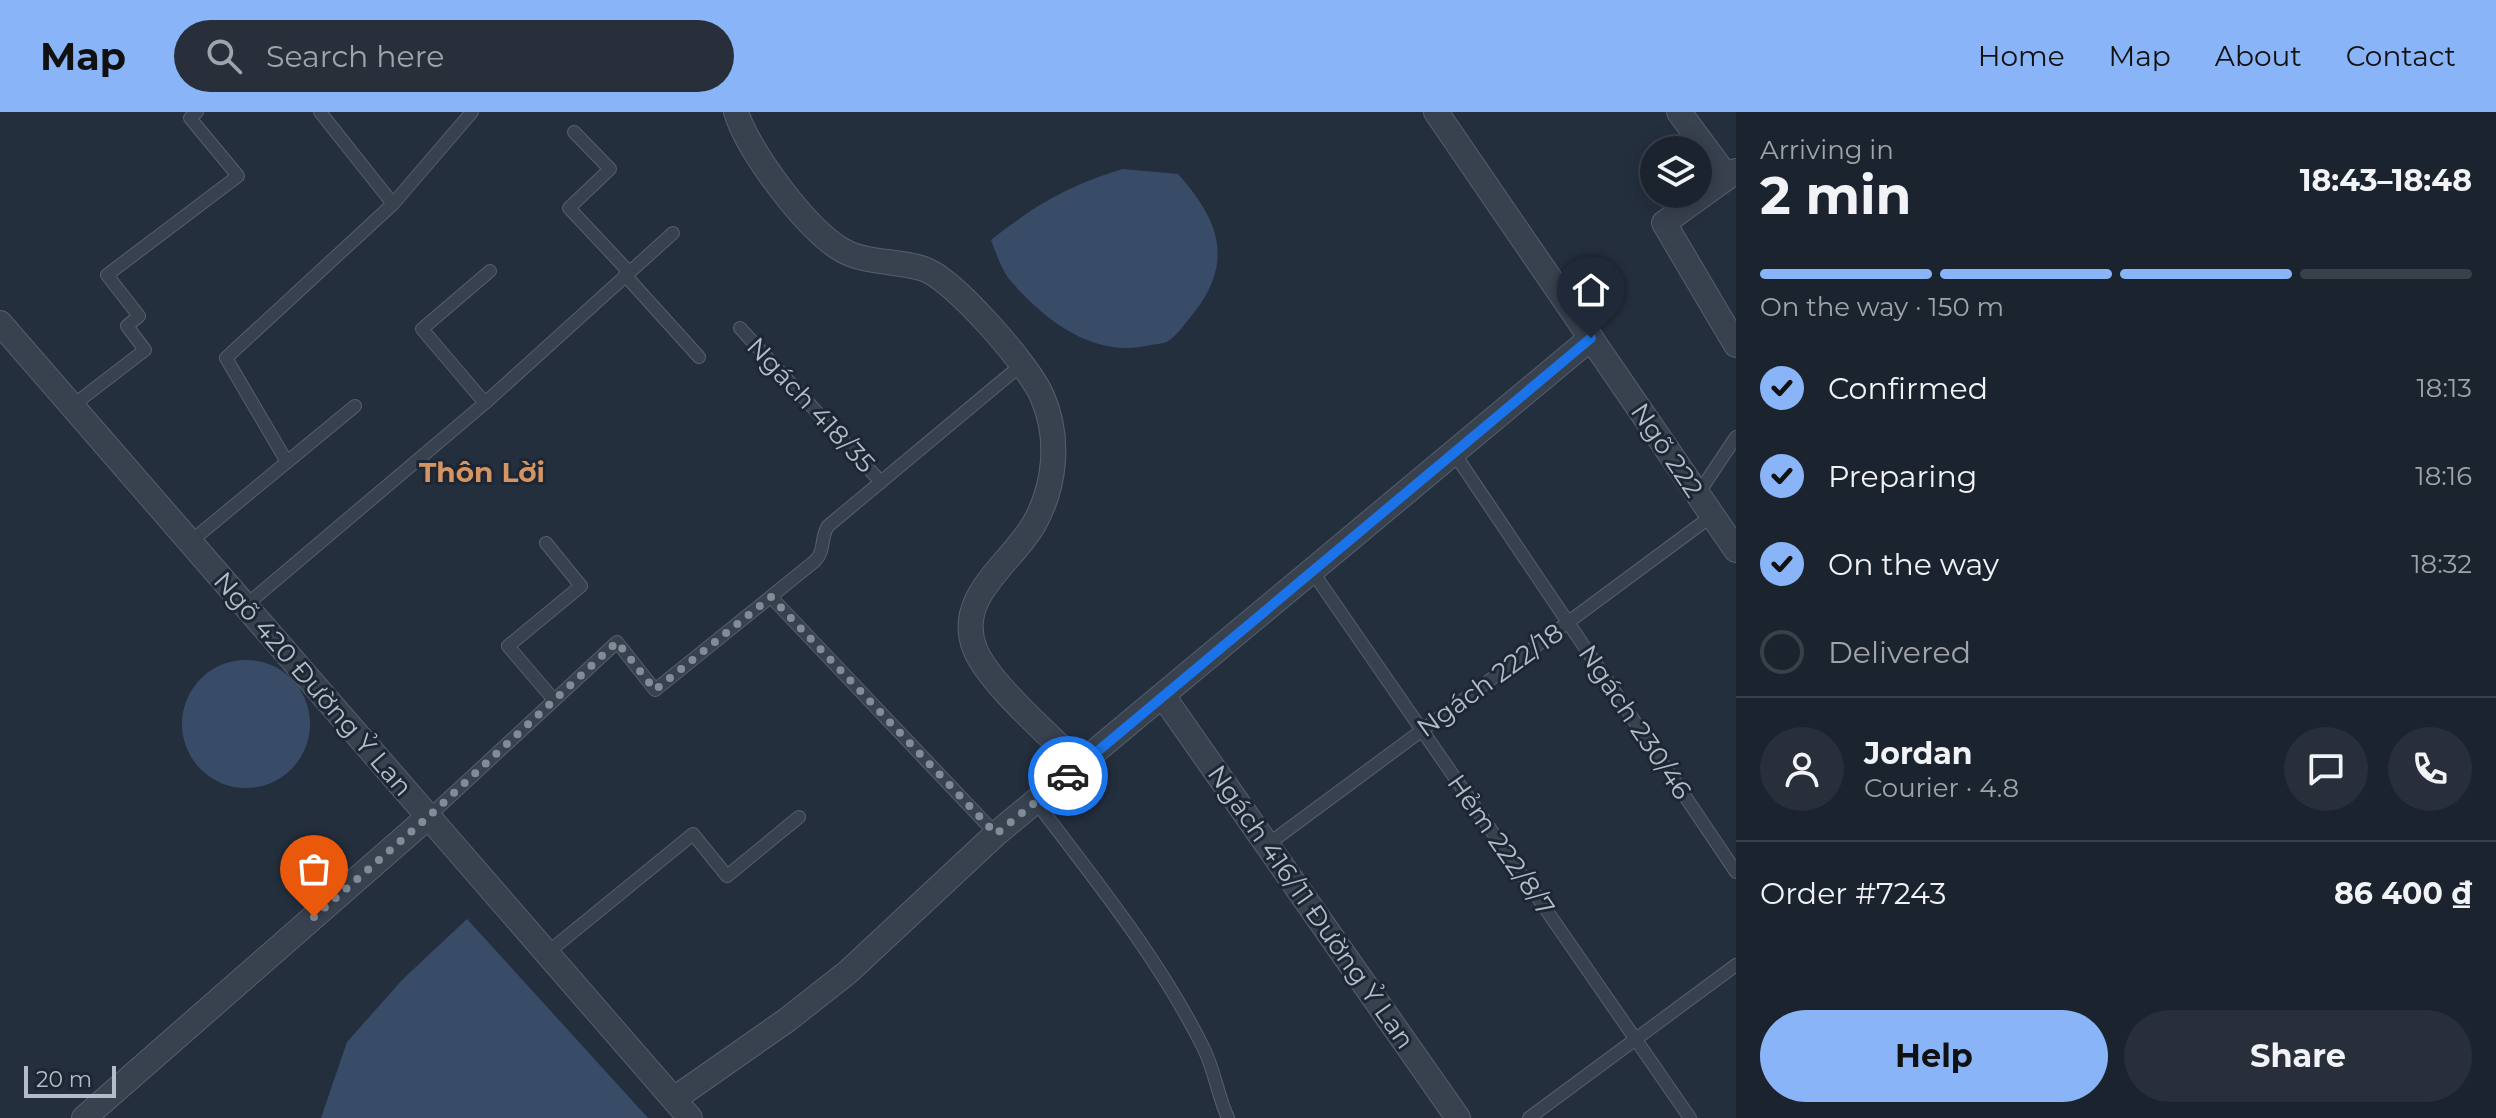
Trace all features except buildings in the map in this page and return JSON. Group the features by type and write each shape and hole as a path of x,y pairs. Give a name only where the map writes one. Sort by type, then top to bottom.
{"street":[{"path":"736,112 740,128 767,171 802,213 841,250 928,270 954,286 1041,393 1053,428 1048,495 1033,527 987,582 972,612 974,648 994,677 1080,766"},
{"name":"Ngõ 222","path":"1436,112 1736,550"},
{"path":"1679,112 1732,174 1664,223 1736,345"},
{"name":"Ngõ 420 Đường Ỷ Lan","path":"0,323 690,1118"},
{"path":"674,1099 766,1036 848,972 996,834 1591,338"},
{"name":"Ngách 416/11 Đường Ỷ Lan","path":"1163,696 1458,1118"},
{"path":"84,1118 428,817"}],"lane":[{"path":"72,406 145,350 127,326 139,316 107,275 238,176 190,118 197,112"},
{"path":"320,112 393,204"},
{"path":"287,462 226,358 393,204 468,113"},
{"path":"574,132 610,169 569,208 699,357"},
{"path":"245,606 485,403 673,233"},
{"path":"485,403 422,329 490,271"},
{"name":"Ngách 418/35","path":"740,328 881,482"},
{"path":"428,817 617,642 655,690 822,554 823,533 828,526 1020,366"},
{"path":"190,542 355,406"},
{"path":"1698,494 1736,437"},
{"name":"Ngách 230/46","path":"1454,453 1736,872"},
{"name":"Ngách 222/18","path":"1267,845 1713,515"},
{"path":"546,543 581,586 508,646 554,700"},
{"name":"Hẻm 222/8/7","path":"1312,571 1690,1118"},
{"path":"771,597 996,834"},
{"path":"1036,802 1124,918 1188,1022 1208,1058 1217,1095 1228,1118"},
{"path":"547,953 693,834 727,876 799,817"},
{"path":"1529,1118 1736,965"}],"water":[{"path":"1123,169 1178,174 1204,208 1212,225 1218,259 1206,295 1175,336 1164,343 1129,348 1090,341 1054,322 1009,279 991,240 1053,197"},
{"path":"246,660 270,665 291,679 305,700 310,724 305,748 291,769 270,783 246,788 222,783 201,769 187,748 182,724 187,700 201,679 222,665"},
{"path":"467,919 648,1118 321,1118 347,1042 403,979"}],"way so far":[{"path":"314,917 428,817 617,642 655,690 771,597 996,834 1068,776"}],"district":[{"name":"Thôn Lời","path":"482,472"}],"route":[{"path":"1068,776 1591,338"}]}
